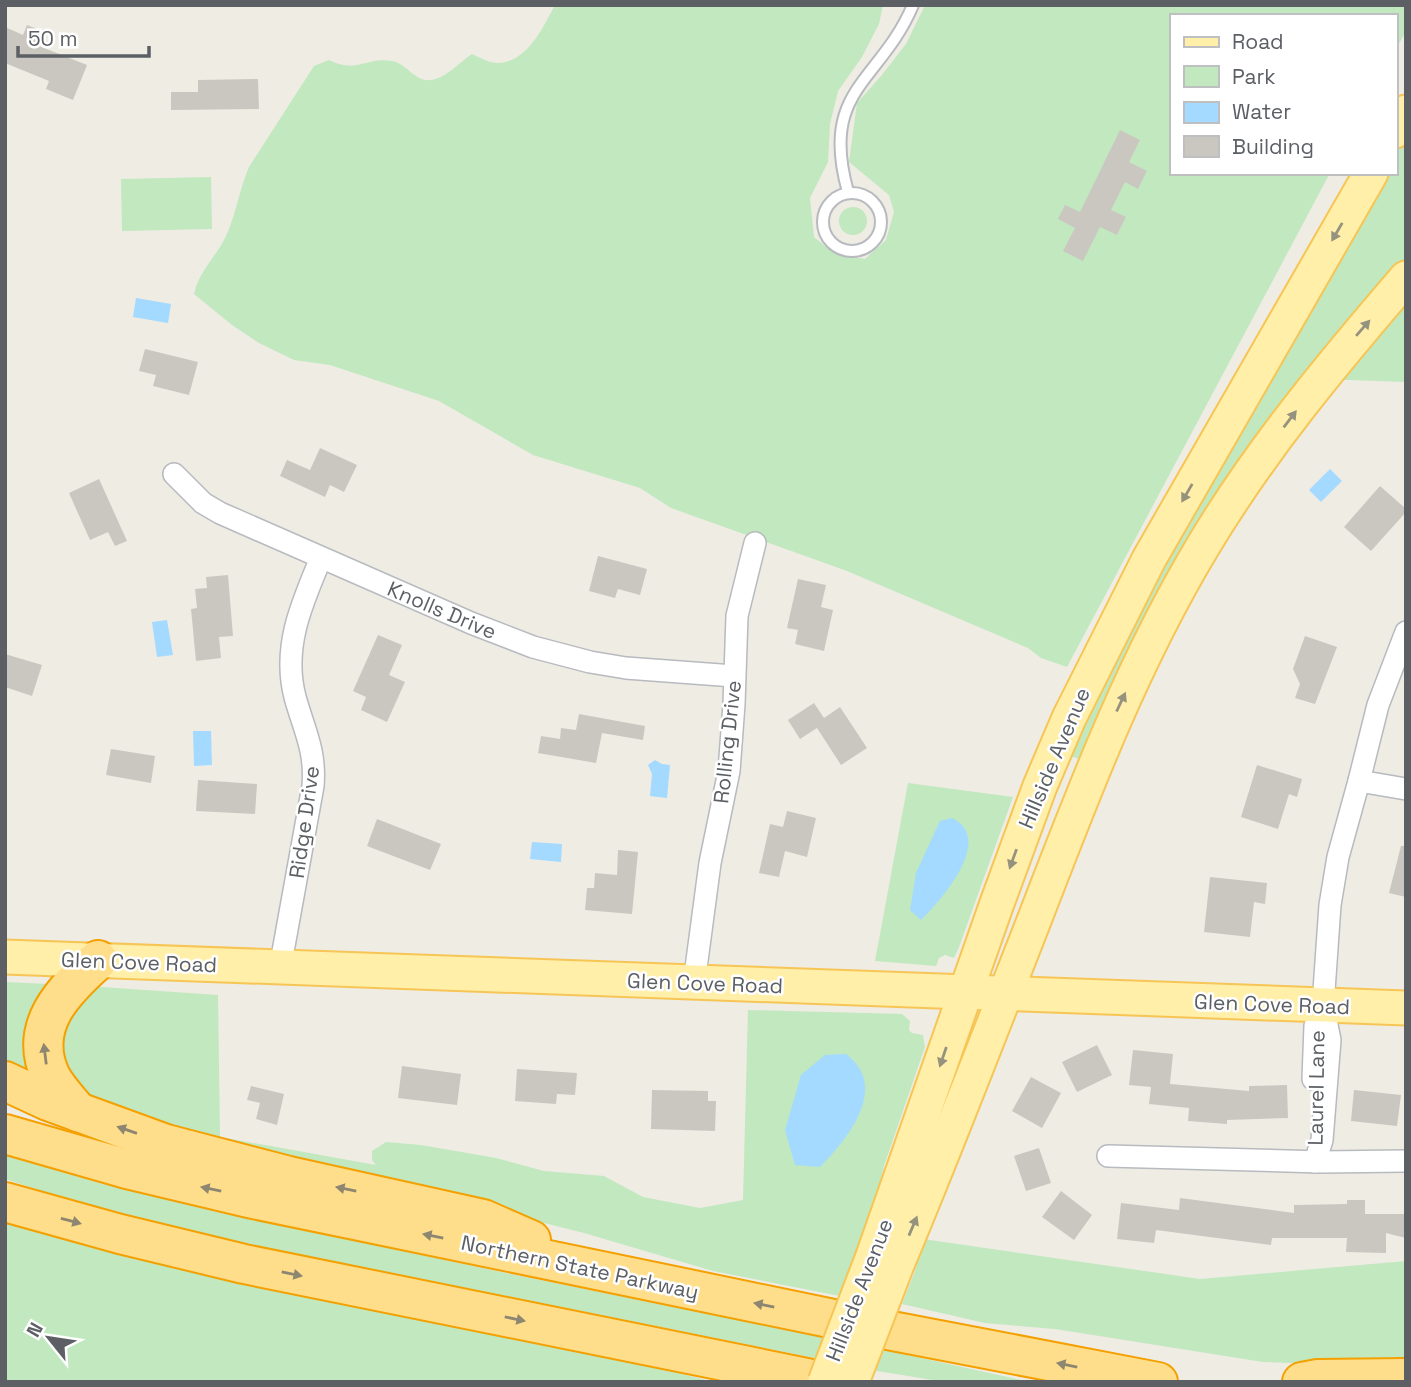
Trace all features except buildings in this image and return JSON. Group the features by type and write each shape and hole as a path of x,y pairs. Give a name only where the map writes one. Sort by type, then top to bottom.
{"highway":[{"path":"78,1112 58,1088 47,1068 44,1056 45,1032 59,998 98,960"},
{"path":"5,1081 78,1112 205,1156 483,1219 596,1270"},
{"name":"Northern State Parkway","path":"5,1134 188,1184 887,1330 1158,1382"},
{"path":"5,1202 244,1264 826,1382"},
{"path":"1302,1382 1318,1379 1406,1378"}],"main road":[{"path":"1397,128 1406,112"},
{"name":"Hillside Avenue","path":"852,1382 965,992 1045,774 1094,666 1149,559 1370,175"},
{"name":"Hillside Avenue","path":"826,1382 886,1259 1005,995 1112,722 1142,658 1197,557 1241,488 1282,429 1340,355 1406,278"},
{"name":"Glen Cove Road","path":"5,957 1406,1008"}],"street":[{"name":"Knolls Drive","path":"174,474 203,503 220,513 471,623 533,647 626,668 734,676"},
{"name":"Rolling Drive","path":"694,983 710,863 729,771 740,597 755,543"},
{"name":"Ridge Drive","path":"280,968 315,765 295,695 290,663 292,638 299,612 321,558"},
{"name":"Laurel Lane","path":"1315,1162 1311,1137 1315,1026 1323,1005 1330,905 1338,857 1378,705 1406,632"},
{"path":"1359,781 1406,789"},
{"name":"Laurel Lane","path":"1108,1156 1315,1162 1406,1161"}],"lane":[{"path":"848,192 839,155 846,107 857,86 899,31 913,5"},
{"path":"848,192 867,196 880,212 881,222 877,238 864,249 856,251 838,248 831,243 823,227 822,218 831,201 848,192"}],"green space":[{"path":"555,5 883,5 879,24 862,57 838,91 830,124 828,162 810,198 814,237 835,254 865,259 886,240 894,212 889,195 849,162 857,103 906,44 925,5 1406,5 1406,31 1397,47 1397,14 1170,14 1170,175 1329,175 1067,667 1041,658 1028,648 847,571 671,508 640,488 533,455 439,401 330,365 294,360 259,343 194,294 200,278 226,236 249,167 314,66 329,60 348,65 392,61 420,78 436,79 472,54 498,63 518,57 533,42"},
{"path":"1406,112 1406,382 1320,379 1302,403 1094,765 1055,750 1370,175 1397,175 1397,128"},
{"path":"211,177 212,229 122,231 121,179"},
{"path":"853,207 863,211 867,221 863,231 853,235 843,231 839,221 843,211"},
{"path":"908,783 1013,797 954,958 945,955 939,958 936,966 875,961"},
{"path":"5,982 49,984 37,1072 5,1071"},
{"path":"87,986 218,995 220,1137 376,1165 372,1160 372,1151 386,1142 421,1145 496,1158 544,1171 604,1176 643,1197 700,1208 743,1200 748,1010 902,1014 910,1021 909,1030 912,1033 923,1035 925,1047 884,1166 872,1220 840,1296 713,1271 584,1233 400,1187 233,1151 85,1101 56,1061 67,1007"},
{"path":"5,1154 99,1183 224,1212 515,1275 823,1337 815,1358 221,1239 64,1198 5,1179"},
{"path":"5,1220 171,1265 663,1369 713,1382 5,1382"},
{"path":"923,1239 1200,1279 1406,1261 1406,1363 1348,1365 1263,1362 1055,1329 985,1323 902,1304 915,1271"},
{"path":"880,1349 1031,1382 945,1382 871,1370"}],"water":[{"path":"136,298 171,304 168,323 133,317"},
{"path":"1330,469 1342,481 1321,502 1309,490"},
{"path":"167,620 173,655 157,657 152,622"},
{"path":"193,731 211,731 212,765 194,766"},
{"path":"655,760 670,765 667,798 650,796 652,774 648,765"},
{"path":"952,818 964,828 968,840 967,854 951,884 921,920 910,910 916,873 940,821"},
{"path":"532,842 562,844 561,862 530,859"},
{"path":"846,1054 859,1067 864,1082 860,1112 842,1142 820,1167 795,1165 785,1130 801,1075 825,1055"}]}
